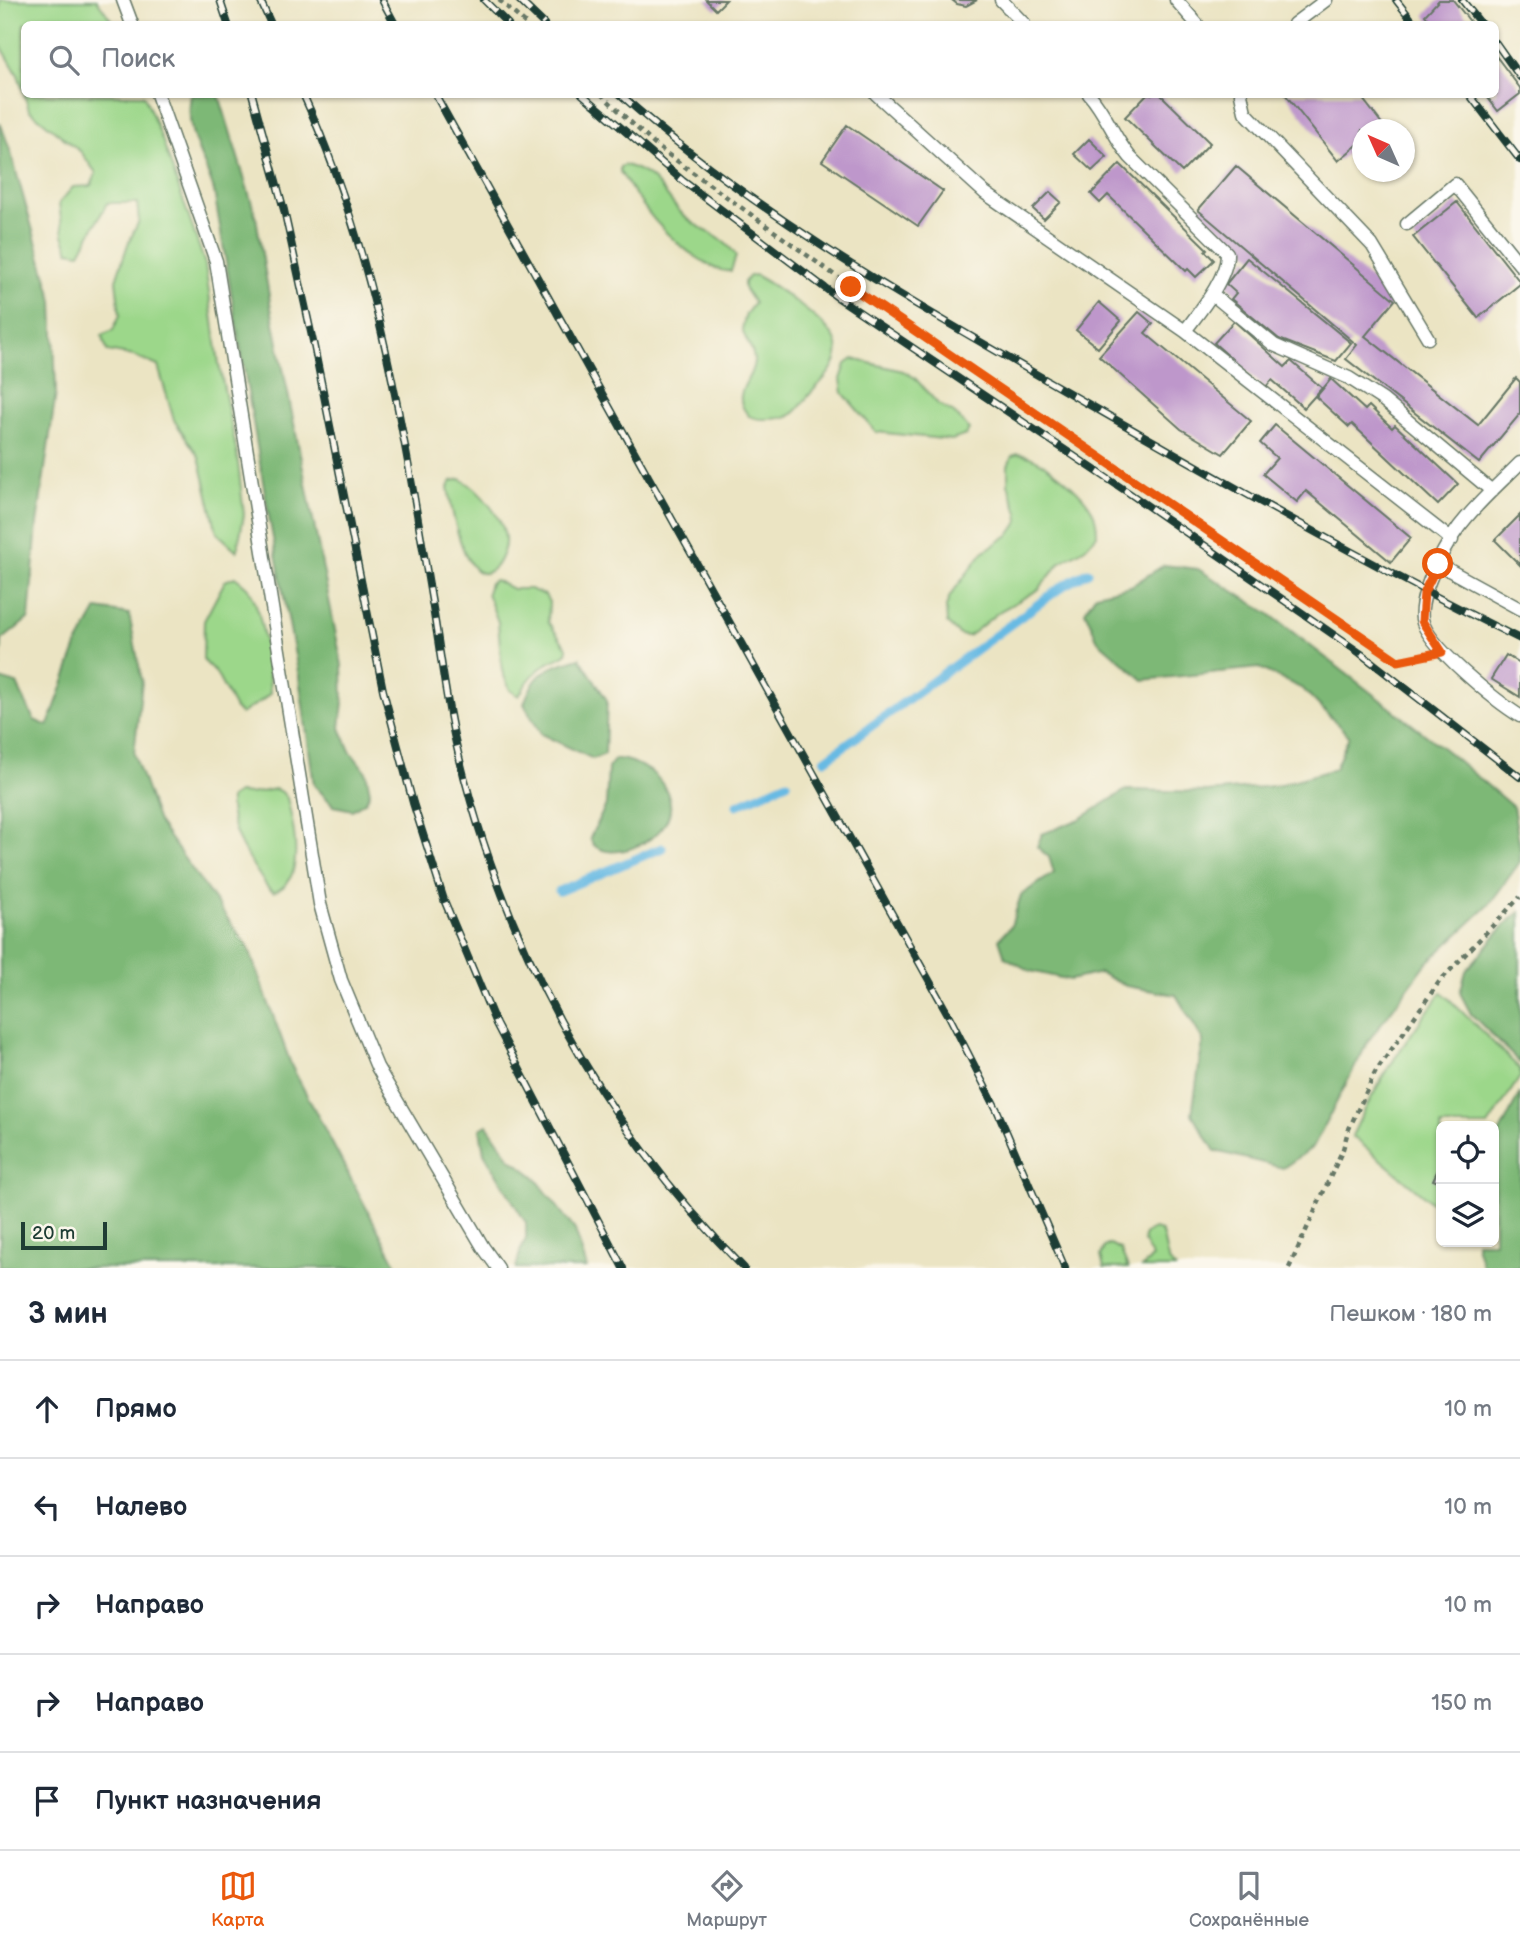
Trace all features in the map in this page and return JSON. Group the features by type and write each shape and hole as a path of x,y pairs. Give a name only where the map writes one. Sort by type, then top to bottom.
{"lane":[{"path":"123,0 131,21"},
{"path":"1001,0 1021,21"},
{"path":"1176,0 1194,21"},
{"path":"1298,21 1326,0"},
{"path":"158,98 216,261 320,904 338,967 377,1067 498,1268"},
{"path":"880,98 985,193 1185,331 1452,540"},
{"path":"1092,98 1102,111 1118,143 1130,157 1227,253 1227,261 1212,294 1185,331"},
{"path":"1242,98 1245,112 1371,244 1428,338"},
{"path":"1407,225 1455,184 1520,265"},
{"path":"1212,294 1273,345 1349,378 1383,400 1492,491"},
{"path":"1520,463 1466,518 1452,540 1424,592 1422,621 1442,652 1502,705 1520,716"},
{"path":"1438,564 1520,608"}],"path":[{"path":"499,0 523,21"},
{"path":"605,98 655,145 851,287 1398,661 1442,652"},
{"path":"1289,1268 1375,1073 1439,982 1520,897"}],"green space":[{"path":"0,0 97,0 112,21 21,21 21,85 0,44"},
{"path":"25,98 145,98 205,264 219,364 237,454 244,515 237,551 217,533 199,457 174,420 158,366 134,356 107,351 102,335 113,330 120,315 116,280 139,221 137,203 107,203 80,253 69,251 63,235 59,203 73,187 91,186 96,173 81,152 29,110"},
{"path":"191,98 220,98 256,217 271,308 342,665 343,702 340,728 350,751 366,772 370,792 366,801 352,810 334,806 314,785 299,677 214,191 196,144 190,122"},
{"path":"0,122 53,301 56,393 37,524 29,618 2,640 0,668"},
{"path":"625,165 638,169 655,181 688,219 731,249 736,256 731,271 719,270 708,264 665,232 620,172 620,167"},
{"path":"755,275 814,317 825,327 837,345 836,359 829,373 796,411 781,418 753,418 743,408 741,401 741,394 754,360 742,329 746,314 754,303 744,288 744,282"},
{"path":"853,359 903,371 915,378 938,404 954,413 969,429 966,435 952,440 876,432 843,393 841,379 846,364"},
{"path":"1018,454 1050,468 1072,486 1094,514 1097,535 1085,548 1061,562 1038,590 1000,611 968,636 960,635 947,623 946,607 950,596 983,552 1010,534 1019,521 1008,484 1008,466 1012,456"},
{"path":"461,479 476,490 502,525 505,546 500,560 494,568 484,573 475,569 467,558 456,526 448,487 452,481"},
{"path":"1164,565 1198,569 1268,613 1449,753 1513,807 1520,862 1488,906 1426,964 1369,1040 1313,1147 1283,1168 1215,1151 1192,1114 1203,1040 1176,995 1126,986 1100,973 1070,980 1030,971 1005,957 999,939 1011,926 1021,895 1054,873 1049,857 1037,847 1042,834 1080,819 1126,790 1207,792 1274,786 1335,769 1349,736 1303,689 1259,668 1143,680 1098,641 1085,611 1096,594 1131,586"},
{"path":"235,577 248,588 258,610 267,654 270,693 241,714 235,709 216,673 203,660 204,621 225,581"},
{"path":"495,580 513,589 530,589 545,595 549,602 548,622 567,648 565,655 546,664 529,680 519,696 510,690 502,671 498,622 487,593 490,583"},
{"path":"97,609 129,614 142,681 134,754 158,822 248,947 292,1067 398,1268 0,1268 0,679 17,684 34,720 48,726 78,643"},
{"path":"580,658 607,700 605,754 593,759 541,734 524,704 533,684 544,672"},
{"path":"615,759 633,762 653,773 667,792 670,809 665,823 655,835 640,845 609,851 597,847 590,838 606,805 608,768"},
{"path":"275,789 287,798 295,851 291,877 284,886 273,892 241,846 230,811 230,798 238,793 250,794"},
{"path":"1520,912 1520,1063 1471,1014 1460,993 1466,971 1504,926"},
{"path":"1442,992 1520,1069 1520,1077 1491,1121 1436,1121 1436,1206 1352,1136 1371,1098"},
{"path":"1520,1093 1520,1268 1483,1268 1477,1247 1499,1247 1499,1134"},
{"path":"487,1125 510,1158 534,1176 575,1230 587,1268 516,1268 526,1238 526,1223 484,1153 480,1129"},
{"path":"1154,1229 1161,1231 1167,1255 1175,1268 1142,1268 1152,1257 1144,1238"},
{"path":"1110,1244 1120,1249 1128,1268 1104,1268 1101,1256 1104,1247"}],"building":[{"path":"706,0 726,0 716,10"},
{"path":"952,0 977,0 966,6"},
{"path":"1439,0 1453,0 1470,21 1430,21 1425,15"},
{"path":"1499,60 1520,88 1520,94 1498,111 1488,98 1499,98"},
{"path":"1143,98 1164,98 1210,143 1182,172 1125,117"},
{"path":"1288,98 1362,98 1378,119 1352,119 1352,149 1338,161"},
{"path":"847,125 943,191 918,226 822,161"},
{"path":"1089,139 1107,157 1092,171 1074,154"},
{"path":"1120,164 1207,249 1205,251 1214,260 1196,277 1188,269 1186,271 1108,195 1100,203 1091,194"},
{"path":"1236,166 1395,300 1365,336 1478,425 1516,378 1520,382 1520,414 1479,463 1346,359 1357,345 1198,210"},
{"path":"1050,192 1061,202 1044,219 1033,209"},
{"path":"1457,202 1520,282 1478,318 1413,237"},
{"path":"1247,258 1351,343 1336,361 1279,339 1231,299 1236,293 1226,284"},
{"path":"1099,302 1121,321 1098,348 1076,330"},
{"path":"1139,312 1153,324 1145,333 1251,421 1223,454 1181,429 1099,356"},
{"path":"1234,321 1285,367 1291,361 1322,388 1304,408 1272,380 1265,388 1214,343"},
{"path":"1331,379 1365,410 1369,406 1392,428 1395,425 1458,484 1438,505 1352,424 1349,427 1316,397"},
{"path":"1275,425 1411,538 1391,562 1306,491 1297,502 1263,474 1277,458 1260,443"},
{"path":"1520,515 1520,565 1495,540"},
{"path":"1506,655 1520,664 1520,697 1491,679"}],"waterway":[{"path":"825,760 1063,586 1088,572"},
{"path":"737,805 787,783"},
{"path":"559,891 662,848"}],"railway":[{"path":"220,0 227,21"},
{"path":"260,0 270,21"},
{"path":"382,0 393,21"},
{"path":"484,0 505,21"},
{"path":"519,0 541,21"},
{"path":"1396,0 1413,21"},
{"path":"1462,0 1479,21"},
{"path":"1499,47 1520,77"},
{"path":"253,98 284,210 383,690 413,803 444,900 496,1024 623,1268"},
{"path":"305,98 351,218 385,346 422,542 454,735 473,810 498,883 527,954 561,1022 600,1088 643,1151 691,1211 744,1268"},
{"path":"437,98 949,1016 997,1110 1065,1268"},
{"path":"587,98 683,181 837,297 1129,493 1360,653 1520,777"},
{"path":"625,98 722,177 775,215 885,286 1286,516 1520,639"},
{"path":"1472,98 1520,160"}],"route":[{"path":"851,287 1398,661 1442,652 1422,621 1424,592 1438,564"}]}
